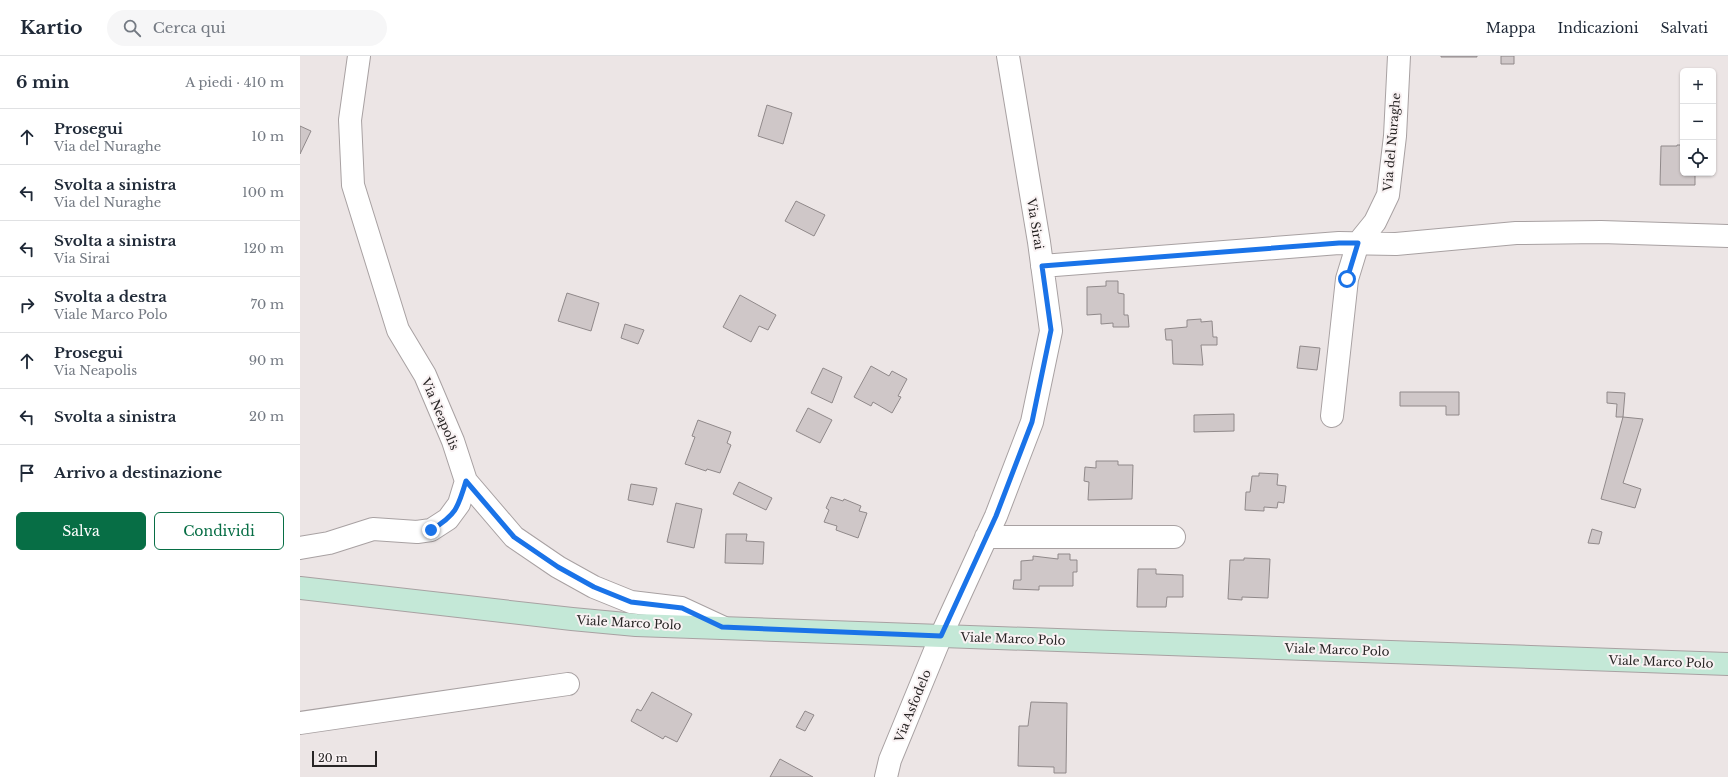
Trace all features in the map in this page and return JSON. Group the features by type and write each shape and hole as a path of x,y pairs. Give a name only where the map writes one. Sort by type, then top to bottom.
{"main road":[{"name":"Viale Marco Polo","path":"300,588 636,625 1728,664"}],"street":[{"name":"Via Neapolis","path":"359,56 350,120 353,185 398,330 424,376 453,441 466,481 514,537 558,567 594,587 631,602 682,608 722,627"},
{"name":"Via Sirai","path":"941,636 986,537 1032,422 1051,330 1008,56"},
{"name":"Via del Nuraghe","path":"1332,416 1347,279 1358,243 1375,222 1388,195 1395,136 1399,56"},
{"path":"1042,266 1339,243 1396,244 1516,233 1601,232 1728,236"},
{"path":"300,548 329,543 373,529 417,532 431,530 448,519 460,504 466,481"},
{"path":"986,537 1174,538"},
{"name":"Via Asfodelo","path":"886,777 890,760 941,636"},
{"path":"300,723 568,684"}],"building":[{"path":"1477,56 1477,57 1441,57"},
{"path":"1501,56 1514,56 1514,64 1501,64"},
{"path":"767,105 792,113 783,144 758,136"},
{"path":"300,126 311,131 300,154"},
{"path":"1680,145 1680,176 1695,176 1695,185 1660,185 1661,146"},
{"path":"796,201 825,215 814,236 785,221"},
{"path":"1106,281 1118,281 1118,293 1124,294 1124,315 1128,315 1129,327 1113,327 1113,323 1101,324 1101,314 1087,315 1087,287 1106,286"},
{"path":"567,293 599,303 591,331 558,321"},
{"path":"740,295 776,315 768,330 759,326 751,342 723,327"},
{"path":"1201,319 1201,322 1212,321 1213,337 1217,337 1217,345 1201,345 1203,365 1173,364 1172,340 1166,340 1165,329 1187,327 1187,320"},
{"path":"625,324 644,330 638,344 621,338"},
{"path":"1300,346 1320,348 1317,370 1297,368"},
{"path":"871,366 889,376 892,371 907,379 898,396 901,397 892,413 873,402 871,406 854,397"},
{"path":"823,368 842,377 832,403 811,393"},
{"path":"1400,392 1459,392 1459,415 1446,415 1446,406 1400,406"},
{"path":"1607,392 1625,393 1623,417 1616,417 1617,404 1607,403"},
{"path":"808,408 832,420 820,443 796,431"},
{"path":"1234,414 1234,431 1194,432 1194,415"},
{"path":"1623,417 1643,419 1623,483 1641,489 1635,508 1601,499"},
{"path":"698,420 731,432 727,443 731,445 720,473 707,469 706,471 685,464 695,437 692,436"},
{"path":"1096,461 1118,461 1118,465 1133,465 1132,499 1088,500 1089,482 1084,481 1085,467 1096,468"},
{"path":"1259,473 1278,474 1277,485 1286,486 1284,503 1278,502 1277,508 1264,507 1264,511 1245,510 1246,492 1250,492 1252,476 1259,476"},
{"path":"739,482 772,498 766,510 733,494"},
{"path":"631,484 657,488 653,505 628,500"},
{"path":"831,497 843,501 844,499 861,506 859,511 867,513 858,538 836,530 837,526 824,522 829,510 826,508"},
{"path":"676,503 702,509 694,548 667,542"},
{"path":"1592,529 1602,532 1599,544 1588,543"},
{"path":"726,534 747,534 746,541 764,542 763,564 725,563"},
{"path":"1058,554 1070,554 1070,560 1077,560 1077,572 1073,572 1073,586 1039,586 1039,590 1013,589 1014,580 1021,580 1021,561 1033,560 1033,556 1058,559"},
{"path":"1244,558 1270,559 1268,598 1242,597 1242,600 1228,599 1230,560 1244,560"},
{"path":"1138,569 1156,569 1156,574 1183,575 1183,597 1167,597 1166,607 1137,607"},
{"path":"652,692 692,714 677,742 665,736 663,739 631,721 637,709 641,711"},
{"path":"1031,702 1067,703 1066,773 1054,773 1054,767 1018,766 1019,726 1028,726"},
{"path":"805,711 814,715 805,731 796,727"},
{"path":"780,759 813,777 770,777"}],"route":[{"path":"431,530 448,519 460,504 466,481 514,537 558,567 594,587 631,602 682,608 722,627 941,636 996,516 1032,422 1051,330 1042,266 1339,243 1358,243 1347,279"}]}
